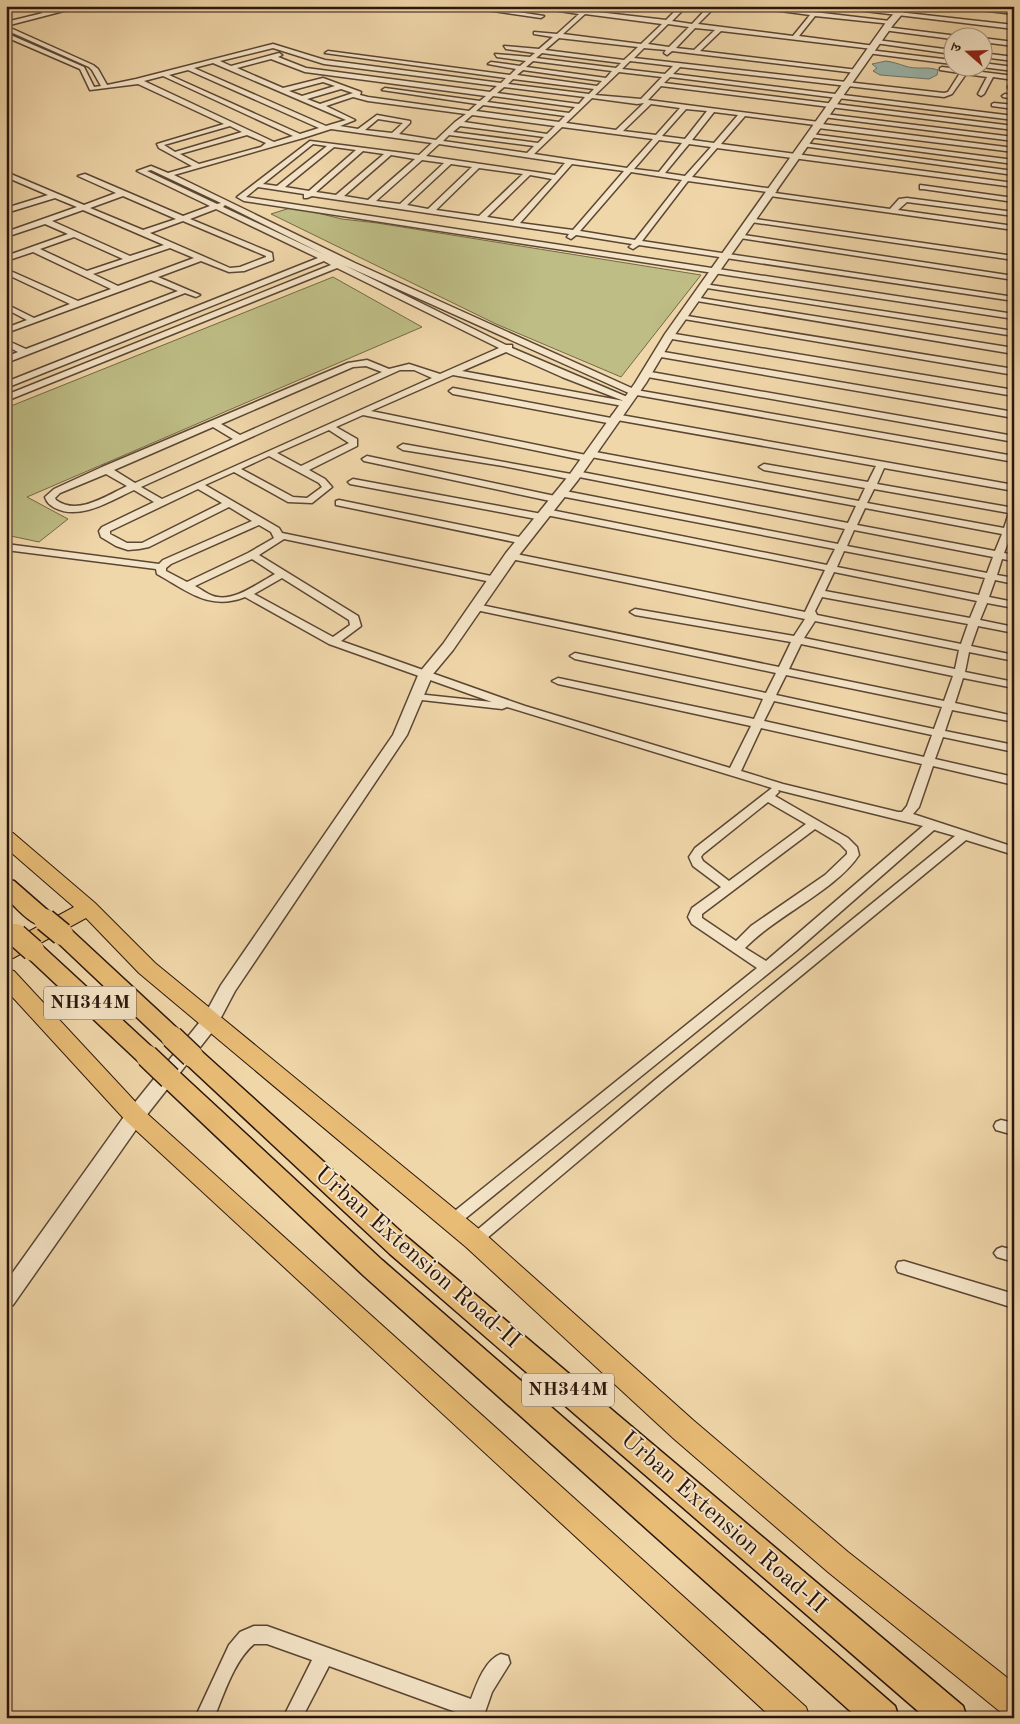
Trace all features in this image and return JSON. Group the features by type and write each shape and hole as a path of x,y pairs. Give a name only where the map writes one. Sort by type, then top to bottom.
{"highway":[{"name":"Urban Extension Road-II","path":"6,886 53,927 399,1246 951,1718"},
{"name":"Urban Extension Road-II","path":"15,941 147,1056 373,1268 883,1718"}],"main road":[{"path":"6,837 88,908 147,968 450,1222 475,1240 683,1429 838,1562 1014,1703"},
{"path":"15,941 88,908"},
{"path":"6,976 135,1116 794,1718"}],"street":[{"path":"31,6 49,14"},
{"path":"6,24 80,6"},
{"path":"462,6 546,16"},
{"path":"516,13 525,6"},
{"path":"529,6 873,47 942,51"},
{"path":"370,202 590,6"},
{"path":"671,6 683,7"},
{"path":"658,62 713,6"},
{"path":"746,6 814,14 942,35"},
{"path":"826,6 942,12"},
{"path":"882,6 1014,28"},
{"path":"962,6 1013,11 1010,20 1004,26"},
{"path":"529,156 683,7"},
{"path":"6,1299 135,1116 210,1022 227,989 400,735 426,673 448,647 511,556 575,476 670,336 707,286 726,255 888,26 903,9"},
{"path":"952,12 971,15"},
{"path":"666,14 675,15"},
{"path":"794,38 814,14"},
{"path":"565,18 584,21"},
{"path":"999,18 1010,20"},
{"path":"6,28 91,66 95,69 105,87"},
{"path":"651,28 660,29"},
{"path":"695,52 718,28"},
{"path":"536,33 856,71"},
{"path":"6,35 82,68 92,89 137,82 273,46 318,61 590,97 821,122 1014,140"},
{"path":"992,41 1014,44"},
{"path":"506,47 944,94 950,93 960,78"},
{"path":"873,47 942,60"},
{"path":"231,68 294,52"},
{"path":"328,53 600,88"},
{"path":"497,55 1014,118"},
{"path":"992,56 1014,59"},
{"path":"271,57 305,70 581,106"},
{"path":"167,176 352,120 214,61"},
{"path":"778,77 788,63"},
{"path":"490,64 608,80"},
{"path":"618,132 678,64"},
{"path":"992,66 1014,69"},
{"path":"188,67 330,128 359,131 368,135 393,136 660,174 892,211 1014,228"},
{"path":"402,104 447,68"},
{"path":"163,74 301,137"},
{"path":"992,75 1014,78"},
{"path":"981,94 989,78"},
{"path":"283,90 323,80 358,92 356,96"},
{"path":"137,82 249,132 269,142 270,145"},
{"path":"660,84 1014,128"},
{"path":"302,98 343,86"},
{"path":"385,90 571,115"},
{"path":"320,106 356,96 402,104 1014,185"},
{"path":"1005,96 1014,97"},
{"path":"994,105 1014,107"},
{"path":"562,247 659,138 684,107"},
{"path":"660,174 712,110"},
{"path":"624,257 687,178 743,114"},
{"path":"359,131 378,117 408,122 393,136"},
{"path":"821,122 1014,150"},
{"path":"457,123 550,136"},
{"path":"199,167 160,147 160,144 230,124"},
{"path":"174,154 249,132"},
{"path":"446,133 540,145"},
{"path":"811,136 1013,160"},
{"path":"244,199 241,197 309,143 358,147 556,177"},
{"path":"279,188 333,145"},
{"path":"804,145 1014,173"},
{"path":"293,206 310,193 358,147"},
{"path":"338,197 390,153"},
{"path":"515,224 571,161"},
{"path":"401,206 449,162"},
{"path":"430,211 477,166"},
{"path":"629,398 521,341 346,262 329,256 216,206 141,171 151,168 227,203 329,256 337,264 505,348 565,375 629,398"},
{"path":"481,219 528,173"},
{"path":"6,174 233,271 267,260 270,256 82,176"},
{"path":"256,185 1014,299"},
{"path":"922,187 1014,200"},
{"path":"6,235 124,193"},
{"path":"9,208 55,195"},
{"path":"143,233 216,206 244,199 1014,318"},
{"path":"892,211 902,201 907,200 1014,214"},
{"path":"751,220 1014,258"},
{"path":"46,221 128,259"},
{"path":"6,259 74,234"},
{"path":"740,236 1014,278"},
{"path":"87,274 170,245"},
{"path":"33,249 118,289"},
{"path":"6,384 329,256"},
{"path":"6,331 201,258"},
{"path":"6,398 346,262"},
{"path":"6,271 77,304"},
{"path":"151,277 196,295"},
{"path":"707,286 1014,334"},
{"path":"6,360 184,291"},
{"path":"697,300 1014,351"},
{"path":"6,306 34,320"},
{"path":"684,317 1014,372"},
{"path":"670,336 1014,393"},
{"path":"230,503 135,548 122,547 106,535 104,531 270,453 521,341"},
{"path":"6,342 26,353"},
{"path":"658,354 1014,415"},
{"path":"389,372 367,363 351,364 105,469 57,491 50,497 51,501 57,507 67,511 77,510 389,372 410,367 441,378"},
{"path":"453,372 1014,459"},
{"path":"645,374 1014,439"},
{"path":"453,391 1014,488"},
{"path":"363,412 588,456 1011,532"},
{"path":"212,423 240,439"},
{"path":"301,470 354,444 352,438 330,427"},
{"path":"403,447 575,476 1014,558"},
{"path":"235,469 291,500 309,501 327,487 322,481 270,453"},
{"path":"367,459 551,505 831,569 1014,604"},
{"path":"812,617 810,611 881,465"},
{"path":"764,467 1014,512 1011,532 1000,555 965,648 959,674 912,807 904,816"},
{"path":"105,469 162,503"},
{"path":"353,482 551,505 841,548 1014,581"},
{"path":"198,486 230,503 279,535 496,580"},
{"path":"339,503 524,540"},
{"path":"161,567 166,562 259,521"},
{"path":"187,586 252,556 272,544 279,538 279,535"},
{"path":"6,547 161,567"},
{"path":"252,556 354,618 356,626 333,642"},
{"path":"511,556 1014,658"},
{"path":"161,567 161,572 211,599 220,601 245,593 282,574"},
{"path":"820,592 1014,630"},
{"path":"245,593 333,642 426,673 521,708 780,787 904,816 1014,851"},
{"path":"476,607 1014,719"},
{"path":"635,612 797,640 1014,685"},
{"path":"734,773 797,640 812,617"},
{"path":"575,656 1014,749"},
{"path":"558,682 830,739 1014,781"},
{"path":"417,697 521,708"},
{"path":"729,887 697,862 698,851 780,787"},
{"path":"737,948 756,929 829,878 853,855 853,850 844,842 768,797"},
{"path":"766,968 697,921 694,917 697,910 814,824"},
{"path":"450,1222 766,968 931,826"},
{"path":"475,1240 660,1084 964,836"},
{"path":"904,1267 1014,1301"},
{"path":"204,1718 235,1654 245,1639 253,1635 267,1635 474,1714 485,1686 501,1663"},
{"path":"292,1718 324,1656"}],"shaded area":[{"path":"293,207 342,219 701,275 621,377 496,324 271,214"},
{"path":"333,277 422,327 27,497 68,519 39,542 6,535 6,408"}],"water":[{"path":"886,61 909,67 938,70 937,75 929,79 880,75 873,71 877,68 872,64"}]}
